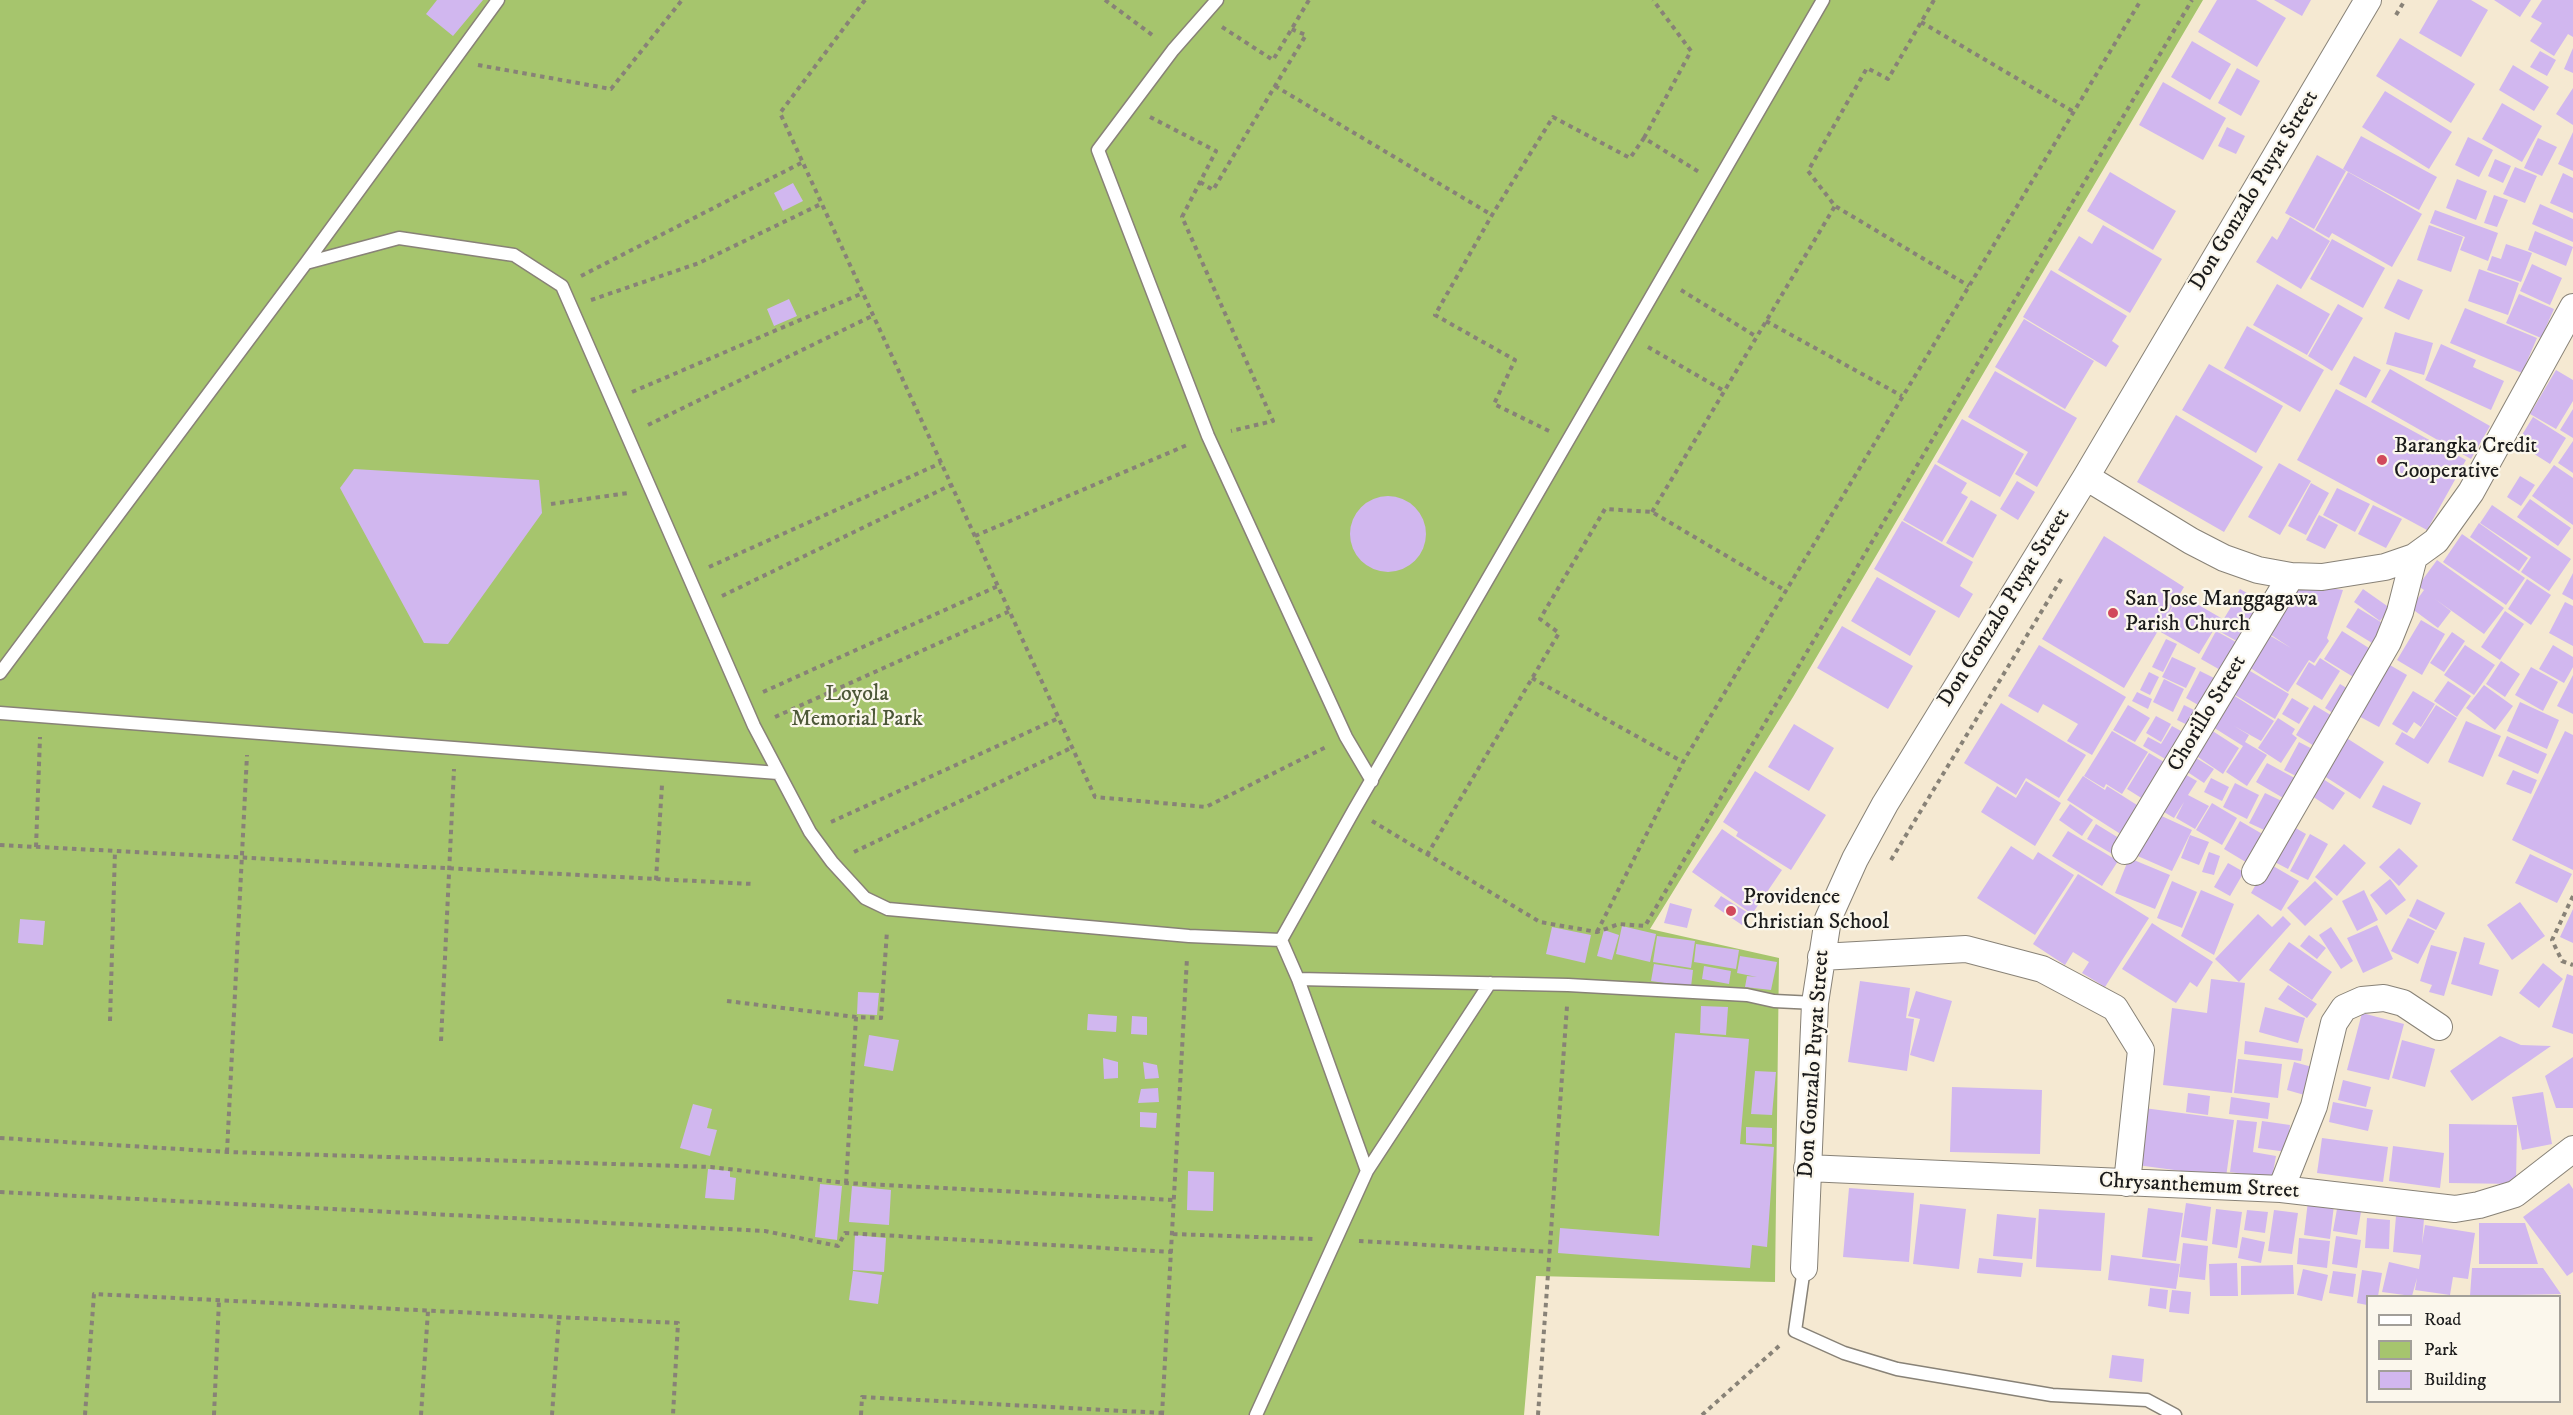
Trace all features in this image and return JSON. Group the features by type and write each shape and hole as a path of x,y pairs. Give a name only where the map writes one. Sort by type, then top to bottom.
{"street":[{"name":"Don Gonzalo Puyat Street","path":"1804,1268 1815,1004 1828,920 1855,859 1885,804 2085,477 2368,0"},
{"path":"2085,477 2191,541 2224,558 2258,570 2291,576 2322,577 2358,573 2414,557 2436,541 2471,492 2573,308"},
{"path":"2255,872 2388,642 2400,612 2414,557"},
{"name":"Chorillo Street","path":"2125,851 2291,576"},
{"path":"1821,957 1966,949 2042,969 2115,1008 2141,1050 2127,1183"},
{"path":"2281,1189 2314,1106 2334,1023 2344,1008 2362,1000 2385,998 2403,1003 2439,1027"},
{"name":"Chrysanthemum Street","path":"1807,1168 2281,1189 2455,1209 2479,1205 2515,1194 2573,1149"}],"lane":[{"path":"0,673 306,263 498,0"},
{"path":"1217,0 1173,50 1098,150 1208,436 1346,737 1372,781"},
{"path":"1281,940 1823,0"},
{"path":"306,263 399,238 514,255 562,286 754,726 810,832 832,862 865,898 888,909 1189,936 1281,940"},
{"path":"0,712 778,773"},
{"path":"1281,940 1298,980 1367,1172"},
{"path":"1298,980 1568,985 1747,995 1774,1001 1815,1004"},
{"path":"1256,1415 1367,1172 1490,983"},
{"path":"1804,1268 1795,1331 1844,1353 1897,1369 2052,1395 2147,1400 2175,1415"}],"path":[{"path":"454,60 611,89 681,0"},
{"path":"865,0 780,113 1095,796 1206,807 1346,737"},
{"path":"1105,0 1173,50"},
{"path":"1203,16 1273,60 1309,0"},
{"path":"1569,440 1494,404 1515,360 1435,315 1492,215 1553,117 1630,158 1644,138 1691,51 1653,0"},
{"path":"1934,0 1888,79 1868,68 1808,171 1835,207 1969,286"},
{"path":"1597,932 1683,762 2141,0"},
{"path":"1354,810 1540,922 1597,932 1619,924 1645,926 2192,0"},
{"path":"2393,21 2405,0"},
{"path":"1921,22 2074,112"},
{"path":"1200,182 1213,190 1306,34 1291,29"},
{"path":"1275,86 1492,215"},
{"path":"975,536 1208,436 1273,421 1182,217 1216,151 1131,107"},
{"path":"1644,138 1717,183"},
{"path":"562,286 803,162"},
{"path":"571,307 699,263 823,203"},
{"path":"1652,512 1835,207"},
{"path":"1662,278 1757,337"},
{"path":"612,401 863,293"},
{"path":"627,435 874,315"},
{"path":"1766,321 1902,396"},
{"path":"1629,336 1724,391"},
{"path":"688,576 941,463"},
{"path":"702,606 951,485"},
{"path":"551,504 651,490"},
{"path":"1427,855 1559,633 1540,619 1605,509 1652,512 1786,591"},
{"path":"1886,869 2064,575"},
{"path":"743,701 998,586"},
{"path":"754,726 1010,611"},
{"path":"1532,678 1683,762"},
{"path":"36,847 40,716"},
{"path":"810,832 1059,718"},
{"path":"227,1152 249,732"},
{"path":"832,862 1073,747"},
{"path":"441,1041 455,748"},
{"path":"656,880 664,764"},
{"path":"0,845 753,884"},
{"path":"110,1021 115,851"},
{"path":"2573,896 2553,940 2562,961 2573,965"},
{"path":"727,1001 881,1018 888,909"},
{"path":"861,1415 862,1397 1162,1414 1189,936"},
{"path":"1539,1415 1568,985"},
{"path":"846,1183 856,1017"},
{"path":"0,1138 227,1152 711,1167 846,1183 1174,1200"},
{"path":"0,1192 765,1232 838,1246 845,1233 1172,1252"},
{"path":"85,1415 94,1294 678,1323 673,1415"},
{"path":"214,1415 219,1300"},
{"path":"421,1415 428,1311"},
{"path":"552,1415 559,1317"},
{"path":"1702,1415 1795,1331"}],"green space":[{"name":"Loyola Memorial Park","path":"0,0 2203,0 1793,697 1650,929 1779,958 1775,1282 1536,1276 1524,1415 0,1415"}],"building":[{"path":"437,0 483,0 453,36 426,14"},
{"path":"2217,0 2256,0 2286,18 2257,67 2198,32"},
{"path":"2274,0 2311,0 2302,16"},
{"path":"2438,0 2471,0 2488,10 2461,57 2419,33"},
{"path":"2494,0 2531,0 2520,17"},
{"path":"2542,0 2573,0 2573,37 2568,34 2554,56 2530,41 2542,23 2531,17"},
{"path":"2400,38 2475,84 2451,123 2376,76"},
{"path":"2192,41 2231,64 2210,100 2171,77"},
{"path":"2573,48 2573,73 2564,69"},
{"path":"2540,51 2556,60 2547,76 2530,67"},
{"path":"2513,65 2549,87 2534,111 2499,90"},
{"path":"2237,68 2260,81 2241,116 2218,103"},
{"path":"2163,82 2226,118 2203,160 2139,125"},
{"path":"2573,88 2573,125 2556,114"},
{"path":"2385,91 2452,132 2429,169 2362,127"},
{"path":"2502,103 2542,126 2522,162 2482,139"},
{"path":"2227,127 2245,136 2236,154 2218,146"},
{"path":"2573,132 2573,171 2558,164"},
{"path":"2361,136 2437,177 2419,210 2343,169"},
{"path":"2468,137 2493,150 2479,177 2455,165"},
{"path":"2538,138 2557,147 2542,176 2524,168"},
{"path":"2317,155 2346,171 2314,229 2285,213"},
{"path":"2495,159 2511,166 2503,183 2488,176"},
{"path":"2515,167 2537,176 2525,203 2503,194"},
{"path":"2110,172 2176,211 2153,250 2087,211"},
{"path":"2348,172 2422,214 2392,267 2332,233 2329,238 2315,230"},
{"path":"2563,173 2573,178 2573,213 2550,203"},
{"path":"2457,179 2487,191 2476,220 2446,208"},
{"path":"793,183 803,201 783,211 774,193"},
{"path":"2494,195 2508,200 2497,227 2484,223"},
{"path":"2540,204 2573,219 2573,242 2532,224"},
{"path":"2435,210 2498,233 2488,261 2460,250 2465,237 2430,223"},
{"path":"2290,217 2330,241 2301,289 2256,262 2272,236 2277,240"},
{"path":"2103,225 2162,259 2130,313 2058,270 2079,236 2092,244"},
{"path":"2429,225 2463,237 2451,272 2417,260"},
{"path":"2535,231 2573,247 2566,266 2528,250"},
{"path":"2332,239 2385,268 2363,308 2310,279"},
{"path":"2506,244 2532,253 2521,282 2487,270 2492,256 2501,259"},
{"path":"2532,264 2562,278 2550,305 2520,291"},
{"path":"2479,269 2519,283 2508,315 2468,301"},
{"path":"2051,270 2127,316 2112,341 2119,346 2106,367 2023,317"},
{"path":"2398,279 2423,290 2409,320 2384,308"},
{"path":"2277,284 2330,314 2307,355 2253,325"},
{"path":"2519,294 2554,309 2541,338 2506,323"},
{"path":"789,299 797,316 774,326 767,309"},
{"path":"2338,304 2363,318 2332,371 2308,356"},
{"path":"2465,308 2537,338 2522,373 2450,343"},
{"path":"2024,319 2094,361 2065,409 1995,367"},
{"path":"2247,326 2324,370 2300,412 2224,368"},
{"path":"2395,332 2433,343 2424,375 2386,364"},
{"path":"2441,344 2476,360 2473,367 2504,381 2491,410 2425,380"},
{"path":"2354,356 2381,370 2366,398 2339,384"},
{"path":"2209,364 2283,406 2256,453 2182,410"},
{"path":"2390,369 2490,426 2471,459 2371,402"},
{"path":"2556,370 2573,380 2573,401 2556,429 2530,414"},
{"path":"1995,371 2077,418 2037,487 2015,474 2028,452 1968,417"},
{"name":"Barangka Credit Cooperative","path":"2336,389 2466,460 2427,530 2297,460"},
{"path":"2573,409 2573,438 2560,430"},
{"path":"2176,415 2263,467 2224,532 2137,482"},
{"path":"2533,417 2566,438 2550,464 2517,443"},
{"path":"1962,419 2024,454 2000,497 1937,462"},
{"path":"2573,441 2573,473 2558,463"},
{"path":"2279,463 2311,481 2280,535 2248,517"},
{"path":"1935,464 1967,483 1961,493 1968,497 1942,542 1903,520"},
{"path":"2554,465 2573,478 2573,525 2532,496"},
{"path":"354,469 539,480 542,513 448,644 424,643 340,488"},
{"path":"2520,476 2535,485 2521,506 2507,497"},
{"path":"2017,481 2035,492 2018,520 2000,509"},
{"path":"2311,483 2329,493 2306,535 2288,526"},
{"path":"2337,488 2370,504 2355,532 2323,515"},
{"path":"1388,496 1403,499 1415,507 1423,519 1426,534 1423,549 1415,561 1403,569 1388,572 1373,569 1361,561 1353,549 1350,534 1353,519 1361,507 1373,499"},
{"path":"2530,499 2571,528 2558,546 2517,517"},
{"path":"1971,500 1997,515 1973,558 1946,543"},
{"path":"2373,505 2402,519 2386,548 2358,534"},
{"path":"2492,505 2571,559 2549,591 2521,572 2531,557 2480,523"},
{"path":"2319,515 2338,525 2325,549 2306,540"},
{"path":"1902,521 1973,562 1960,586 1973,594 1959,618 1874,569"},
{"path":"2479,523 2528,558 2519,571 2470,537"},
{"path":"2462,534 2525,578 2506,605 2443,562"},
{"name":"San Jose Manggagawa Parish Church","path":"2104,536 2184,587 2124,688 2042,639"},
{"path":"2437,560 2504,608 2484,634 2435,599 2451,611 2438,628 2411,608 2424,590 2418,586"},
{"path":"2573,573 2573,600 2562,594"},
{"path":"1877,577 1936,611 1910,656 1851,621"},
{"path":"2527,579 2551,595 2531,625 2508,609"},
{"path":"2330,588 2343,590 2327,638 2329,641 2314,663 2309,660 2288,692 2244,664 2264,632 2291,648 2265,631 2291,590"},
{"path":"2240,589 2265,603 2242,644 2217,630 2231,607 2237,610 2230,606"},
{"path":"2363,589 2390,608 2380,621 2354,602"},
{"path":"2180,594 2221,618 2199,654 2159,631"},
{"path":"2565,602 2573,606 2573,646 2549,633"},
{"path":"2358,608 2384,624 2372,643 2346,627"},
{"path":"2505,611 2524,624 2500,660 2481,647"},
{"path":"2421,620 2445,634 2422,675 2397,660"},
{"path":"1842,626 1913,666 1888,709 1817,668"},
{"path":"2216,631 2245,647 2229,675 2201,659"},
{"path":"2342,631 2372,650 2355,678 2324,659"},
{"path":"2452,632 2465,641 2444,672 2430,663"},
{"path":"2166,639 2177,644 2163,672 2152,667"},
{"path":"2039,645 2126,697 2092,755 2067,741 2078,724 2043,704 2038,713 2008,696"},
{"path":"2465,645 2495,665 2474,695 2444,675"},
{"path":"2553,645 2573,657 2573,667 2564,683 2539,669"},
{"path":"2172,657 2196,668 2186,688 2162,677"},
{"path":"2320,658 2340,671 2322,700 2296,684 2309,662 2315,666"},
{"path":"2383,661 2407,675 2379,727 2353,713"},
{"path":"2501,661 2520,674 2505,697 2486,684"},
{"path":"2531,667 2558,682 2543,711 2515,695"},
{"path":"2245,668 2289,694 2275,719 2230,692"},
{"path":"2200,671 2222,682 2207,710 2186,698"},
{"path":"2149,672 2159,677 2150,695 2140,690"},
{"path":"2573,675 2573,714 2557,706"},
{"path":"2164,679 2184,689 2173,712 2153,702"},
{"path":"2448,681 2471,696 2457,717 2434,701"},
{"path":"2340,684 2355,693 2339,717 2325,708"},
{"path":"2484,685 2513,706 2495,730 2466,708"},
{"path":"2413,691 2435,704 2421,727 2414,722 2407,733 2392,724"},
{"path":"2137,692 2152,699 2148,709 2132,701"},
{"path":"2230,693 2274,721 2261,741 2234,726 2249,735 2245,742 2267,755 2247,786 2226,772 2243,746 2208,724"},
{"path":"2292,698 2309,708 2299,724 2282,714"},
{"path":"2520,702 2559,720 2547,749 2507,731"},
{"path":"2001,703 2086,755 2059,798 2026,778 2016,795 1964,763"},
{"path":"2128,705 2150,718 2135,742 2113,730"},
{"path":"2184,705 2200,713 2192,727 2177,720"},
{"path":"2314,705 2339,720 2321,750 2296,735"},
{"path":"2436,705 2457,718 2428,764 2395,744 2402,732 2414,739"},
{"path":"2156,716 2171,724 2161,742 2146,733"},
{"path":"2278,718 2295,729 2292,734 2297,738 2281,763 2258,748"},
{"path":"2466,721 2501,736 2483,777 2448,762"},
{"path":"1794,724 1834,748 1809,791 1768,767"},
{"path":"2172,726 2190,736 2174,764 2143,746 2148,737 2161,744"},
{"path":"2211,730 2239,748 2223,774 2195,755"},
{"path":"2112,731 2148,752 2122,794 2106,784 2104,788 2084,776"},
{"path":"2565,731 2573,735 2573,870 2512,840"},
{"path":"2507,736 2547,754 2538,774 2498,756"},
{"path":"2345,737 2384,762 2360,799 2321,774"},
{"path":"2299,742 2318,752 2304,780 2284,770"},
{"path":"2149,753 2174,768 2151,804 2127,789"},
{"path":"2193,756 2214,769 2204,783 2183,769"},
{"path":"2267,763 2302,782 2290,802 2256,782"},
{"path":"2513,770 2537,780 2531,794 2506,784"},
{"path":"1755,771 1826,815 1791,870 1736,836 1738,832 1723,822"},
{"path":"2181,772 2197,781 2188,795 2209,806 2195,829 2176,818 2184,802 2174,818 2159,809"},
{"path":"2083,776 2105,790 2107,786 2148,812 2130,840 2067,800"},
{"path":"2211,778 2229,787 2222,801 2204,792"},
{"path":"2323,779 2345,793 2333,810 2312,796"},
{"path":"2026,781 2061,803 2035,846 1981,812 1997,786 2016,798"},
{"path":"2235,783 2259,795 2247,819 2223,807"},
{"path":"2383,785 2421,803 2411,825 2372,807"},
{"path":"2265,793 2288,804 2273,834 2249,823"},
{"path":"2212,803 2237,818 2222,845 2196,830"},
{"path":"2070,804 2093,820 2082,836 2059,820"},
{"path":"2153,812 2192,830 2172,871 2133,854"},
{"path":"2240,821 2271,839 2254,867 2224,849"},
{"path":"2287,823 2306,834 2288,869 2269,859"},
{"path":"2096,824 2127,843 2119,858 2087,839"},
{"path":"1722,829 1782,870 1752,914 1692,872"},
{"path":"2068,831 2118,861 2102,886 2052,856"},
{"path":"2310,834 2328,844 2308,880 2290,871"},
{"path":"2190,835 2209,842 2199,865 2181,858"},
{"path":"2344,844 2366,863 2337,896 2315,877"},
{"path":"2011,846 2033,860 2038,852 2074,875 2035,935 1977,898"},
{"path":"2399,848 2418,866 2399,886 2379,867"},
{"path":"2209,852 2220,856 2214,875 2202,872"},
{"path":"2530,854 2572,874 2557,903 2515,883"},
{"path":"2129,858 2170,875 2155,909 2115,893"},
{"path":"2228,863 2244,872 2230,896 2214,887"},
{"path":"2268,863 2299,881 2281,911 2251,893"},
{"path":"2078,874 2149,918 2105,987 2082,973 2089,962 2073,952 2065,965 2033,944"},
{"path":"2390,879 2406,900 2386,915 2370,895"},
{"path":"2172,881 2197,892 2182,928 2157,918"},
{"path":"2315,881 2333,899 2305,926 2287,908"},
{"path":"2201,890 2234,904 2214,955 2181,936"},
{"path":"2364,890 2378,920 2357,931 2342,901"},
{"path":"1721,896 1750,914 1742,925 1714,906"},
{"path":"2417,899 2445,913 2436,930 2409,916"},
{"path":"2520,902 2545,936 2512,960 2487,925"},
{"path":"1670,903 1692,909 1687,928 1664,923"},
{"path":"2573,909 2573,943 2560,937"},
{"path":"2258,914 2272,927 2283,916 2291,924 2239,982 2215,959"},
{"path":"2408,918 2435,931 2418,964 2391,951"},
{"path":"20,919 45,921 43,945 18,943"},
{"path":"2152,923 2213,962 2197,987 2190,982 2176,1003 2122,969"},
{"path":"2377,925 2393,959 2363,973 2347,938"},
{"path":"1622,926 1656,934 1650,962 1616,954"},
{"path":"1552,927 1591,935 1585,963 1546,954"},
{"path":"2331,927 2353,961 2341,969 2319,935"},
{"path":"1604,930 1619,935 1612,960 1597,956"},
{"path":"2309,935 2326,948 2317,959 2300,946"},
{"path":"1657,936 1695,941 1691,968 1653,962"},
{"path":"2464,937 2485,943 2479,964 2499,970 2492,996 2451,984"},
{"path":"2289,942 2332,972 2312,1000 2269,970"},
{"path":"1696,944 1739,950 1736,969 1694,962"},
{"path":"2431,945 2457,952 2444,996 2429,992 2432,985 2420,981"},
{"path":"1740,956 1777,962 1771,990 1745,987 1747,976 1757,977 1737,973"},
{"path":"2543,963 2563,979 2539,1008 2519,993"},
{"path":"1654,964 1693,970 1691,987 1651,981"},
{"path":"1704,966 1731,971 1729,984 1702,979"},
{"path":"2567,974 2573,976 2573,1034 2552,1027"},
{"path":"2211,979 2245,983 2232,1093 2163,1085 2172,1008 2207,1013"},
{"path":"1860,981 1910,988 1906,1018 1914,1019 1907,1071 1848,1062"},
{"path":"2288,985 2317,1004 2307,1018 2278,999"},
{"path":"1916,991 1952,1001 1934,1062 1910,1055 1920,1019 1908,1016"},
{"path":"858,992 879,993 877,1015 857,1014"},
{"path":"1701,1006 1728,1007 1726,1035 1700,1033"},
{"path":"2265,1007 2305,1018 2298,1043 2259,1032"},
{"path":"2362,1013 2404,1024 2389,1080 2347,1070"},
{"path":"1088,1014 1117,1016 1116,1032 1087,1030"},
{"path":"1132,1016 1147,1017 1147,1035 1131,1034"},
{"path":"1675,1033 1749,1039 1740,1144 1774,1147 1767,1247 1752,1245 1750,1268 1558,1253 1560,1228 1659,1236"},
{"path":"869,1035 899,1040 893,1071 864,1066"},
{"path":"2500,1036 2521,1045 2551,1046 2472,1101 2450,1071"},
{"path":"2402,1040 2435,1049 2425,1087 2392,1078"},
{"path":"2245,1041 2303,1049 2301,1061 2244,1054"},
{"path":"2573,1057 2573,1108 2556,1108 2545,1076"},
{"path":"1103,1058 1118,1062 1118,1078 1104,1079"},
{"path":"2238,1059 2282,1064 2278,1098 2234,1093"},
{"path":"1143,1062 1157,1065 1159,1078 1145,1079"},
{"path":"2294,1062 2323,1070 2315,1098 2287,1090"},
{"path":"1755,1071 1776,1072 1772,1115 1751,1114"},
{"path":"2343,1080 2371,1087 2366,1107 2338,1100"},
{"path":"1952,1087 2042,1090 2040,1154 1950,1152"},
{"path":"1158,1088 1159,1102 1138,1103 1141,1089"},
{"path":"2543,1092 2552,1144 2522,1150 2512,1097"},
{"path":"2188,1093 2210,1096 2208,1115 2186,1112"},
{"path":"2231,1097 2270,1103 2268,1119 2229,1114"},
{"path":"2333,1102 2373,1110 2368,1131 2329,1122"},
{"path":"693,1104 712,1109 707,1128 717,1130 710,1156 680,1148"},
{"path":"2144,1108 2234,1120 2226,1177 2137,1165"},
{"path":"1140,1112 1157,1113 1156,1128 1140,1127"},
{"path":"2237,1120 2257,1122 2253,1152 2276,1156 2272,1178 2230,1172"},
{"path":"2262,1121 2290,1125 2287,1152 2258,1148"},
{"path":"2449,1124 2517,1125 2516,1184 2449,1183"},
{"path":"1746,1127 1772,1128 1772,1144 1746,1143"},
{"path":"2322,1138 2388,1147 2383,1182 2317,1173"},
{"path":"2393,1146 2444,1153 2440,1188 2389,1181"},
{"path":"708,1169 730,1171 730,1177 736,1178 734,1200 705,1198"},
{"path":"1188,1171 1214,1172 1213,1211 1187,1210"},
{"path":"2569,1183 2573,1189 2573,1272 2567,1276 2523,1217"},
{"path":"820,1184 842,1186 837,1240 815,1237"},
{"path":"852,1186 891,1190 889,1225 849,1222"},
{"path":"1849,1188 1914,1193 1909,1262 1843,1257"},
{"path":"2308,1201 2334,1205 2330,1239 2304,1235"},
{"path":"2186,1203 2211,1207 2207,1241 2181,1237"},
{"path":"1920,1204 1966,1209 1959,1269 1913,1264"},
{"path":"2148,1208 2183,1213 2176,1261 2142,1257"},
{"path":"2039,1209 2105,1213 2101,1271 2036,1267"},
{"path":"2216,1209 2242,1212 2237,1248 2212,1244"},
{"path":"2337,1209 2361,1212 2357,1235 2333,1231"},
{"path":"2247,1210 2268,1212 2265,1233 2244,1230"},
{"path":"2274,1210 2298,1213 2292,1254 2268,1251"},
{"path":"1997,1214 2036,1218 2032,1259 1993,1256"},
{"path":"2396,1216 2424,1219 2422,1244 2425,1225 2475,1233 2468,1279 2453,1277 2450,1295 2415,1290 2417,1278 2412,1295 2382,1292 2389,1262 2419,1269 2421,1255 2393,1252"},
{"path":"2367,1218 2390,1220 2389,1249 2365,1248"},
{"path":"2479,1223 2525,1223 2538,1264 2479,1264"},
{"path":"855,1235 886,1238 884,1272 853,1270"},
{"path":"2336,1236 2361,1240 2357,1268 2332,1264"},
{"path":"2242,1237 2265,1242 2261,1263 2238,1258"},
{"path":"2299,1238 2330,1241 2327,1268 2297,1264"},
{"path":"2183,1243 2208,1246 2205,1280 2179,1277"},
{"path":"2111,1255 2180,1264 2176,1289 2108,1280"},
{"path":"1979,1258 2023,1263 2021,1277 1977,1273"},
{"path":"2237,1263 2238,1296 2210,1296 2209,1264"},
{"path":"2293,1265 2294,1294 2241,1295 2241,1266"},
{"path":"2472,1268 2543,1268 2561,1294 2516,1295 2470,1295"},
{"path":"2303,1269 2328,1275 2322,1301 2297,1295"},
{"path":"2362,1270 2382,1273 2378,1295 2366,1295 2366,1305 2357,1303"},
{"path":"853,1271 882,1275 878,1304 849,1300"},
{"path":"2333,1271 2356,1274 2353,1297 2329,1293"},
{"path":"2150,1288 2168,1290 2166,1309 2148,1306"},
{"path":"2172,1290 2191,1292 2189,1314 2169,1312"},
{"path":"2112,1355 2144,1359 2142,1382 2109,1378"}],"place":[{"name":"Barangka Credit Cooperative","path":"2382,460"},
{"name":"San Jose Manggagawa Parish Church","path":"2113,613"},
{"name":"Providence Christian School","path":"1731,911"}]}
